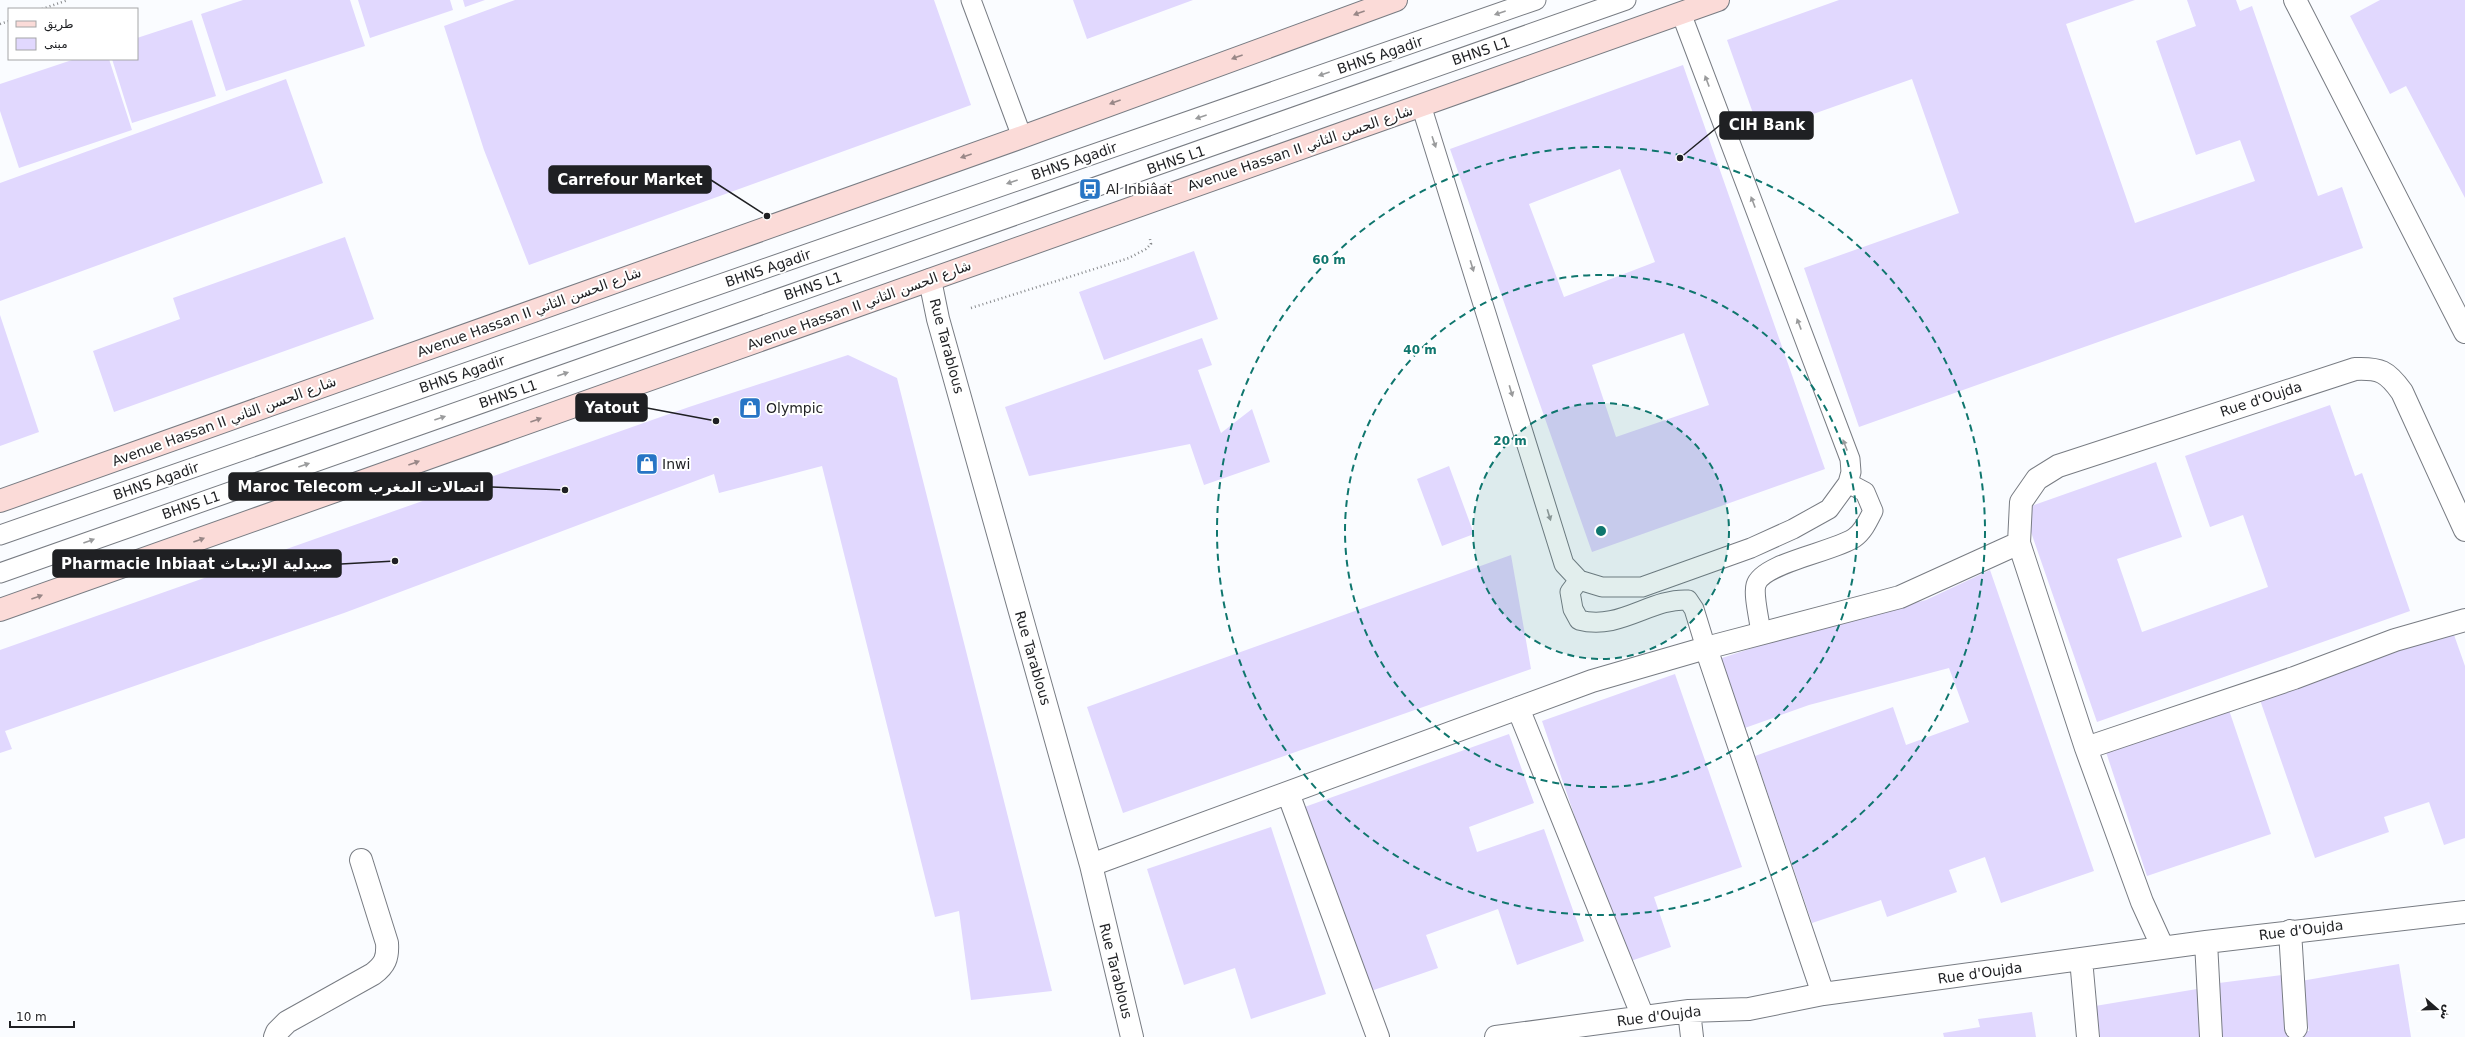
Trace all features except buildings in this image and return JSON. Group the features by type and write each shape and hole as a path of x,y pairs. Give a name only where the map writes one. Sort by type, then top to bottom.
{"street":[{"name":"Avenue Hassan II شارع الحسن الثاني","path":"0,501 1022,137 1396,0"},
{"name":"Avenue Hassan II شارع الحسن الثاني","path":"0,610 1718,0"},
{"path":"2295,0 2465,332"},
{"name":"Rue Tarablous","path":"930,280 938,319 1091,865 1132,1037"},
{"name":"Rue d'Oujda","path":"2019,543 2021,502 2037,479 2058,466 2355,369 2374,368 2391,377 2402,392 2465,530"},
{"path":"1091,865 1592,681 1706,648 1900,598 2019,543 2086,748 2142,902 2163,948"},
{"path":"2086,748 2294,678 2395,640 2465,620"},
{"path":"1706,648 1823,994"},
{"path":"1518,708 1643,1017"},
{"path":"1288,793 1378,1037"},
{"path":"275,1037 277,1032 287,1022 383,967 388,956 387,943 361,860"},
{"name":"Rue d'Oujda","path":"1496,1037 1689,1011 1749,1008 1823,994 2206,942 2465,912"},
{"path":"2290,932 2296,1028"},
{"path":"2206,942 2211,1037"},
{"path":"2081,959 2088,1037"},
{"path":"1689,1011 1692,1037"}],"lane":[{"path":"971,0 1022,137"},
{"name":"BHNS Agadir","path":"0,535 1536,0"},
{"name":"BHNS L1","path":"0,573 1626,0"},
{"path":"1421,105 1564,564 1579,580 1602,587 1642,587 1751,548 1794,528 1829,509 1848,483 1851,472 1850,459 1681,13"},
{"path":"1761,634 1755,586 1759,578 1795,560 1834,548 1855,538 1866,525 1873,511 1865,492 1848,483"},
{"path":"1579,580 1570,592 1573,609 1579,620 1590,623 1612,622 1675,599 1688,600 1694,609 1706,648"}],"path":[{"path":"45,8 68,0"},
{"path":"938,319 1129,258 1146,249 1151,244 1147,232"}],"place":[{"name":"CIH Bank","path":"1680,158"},
{"name":"Al Inbiâat","path":"1090,189"},
{"name":"Carrefour Market","path":"767,216"},
{"name":"Olympic","path":"750,408"},
{"name":"Yatout","path":"716,421"},
{"name":"Inwi","path":"647,464"},
{"name":"Maroc Telecom اتصالات المغرب","path":"565,490"},
{"name":"Pharmacie Inbiaat صيدلية الإنبعاث","path":"395,561"}]}
